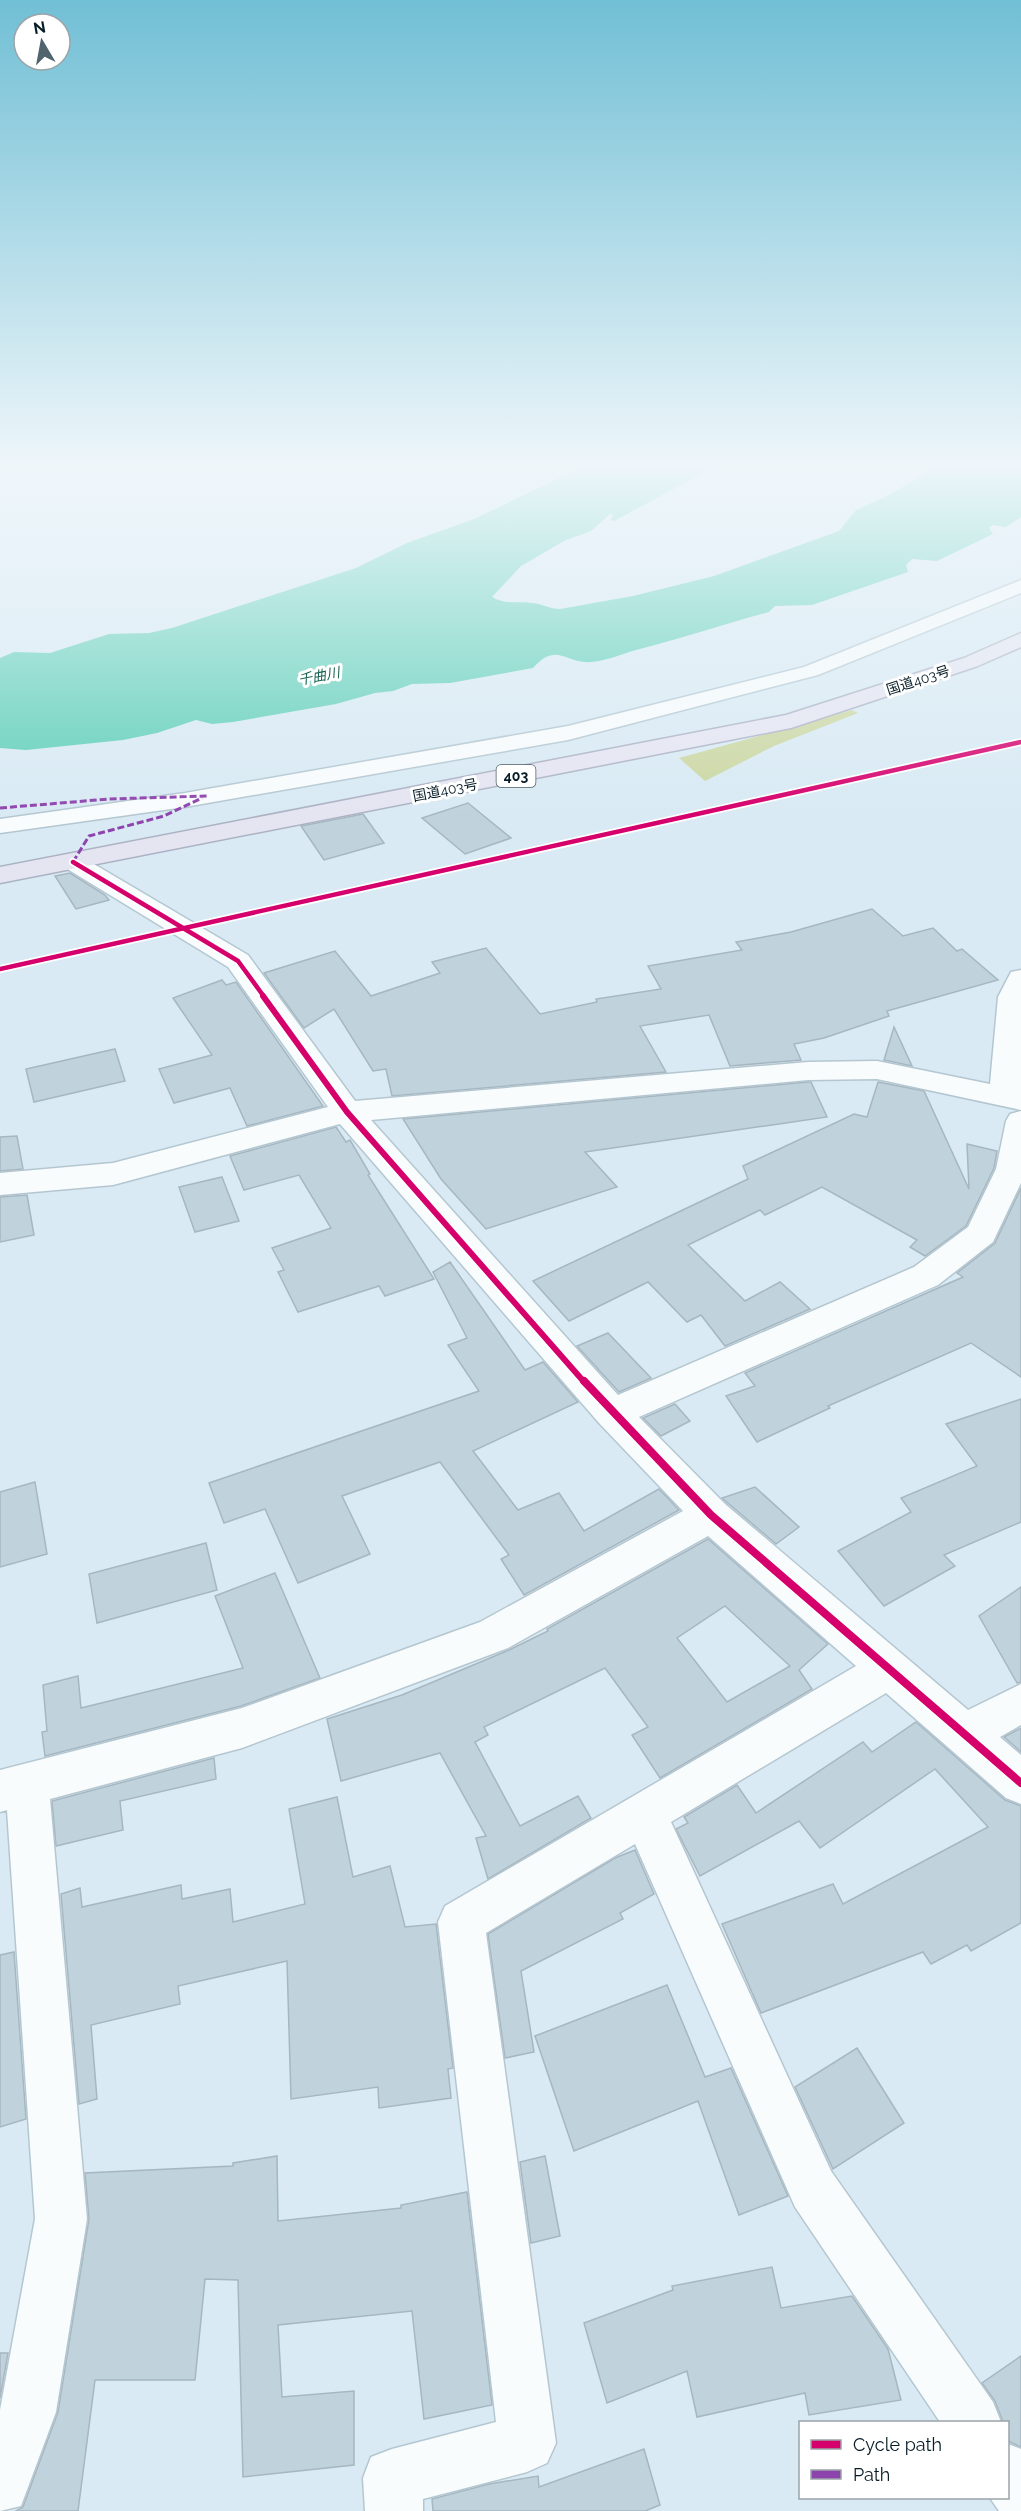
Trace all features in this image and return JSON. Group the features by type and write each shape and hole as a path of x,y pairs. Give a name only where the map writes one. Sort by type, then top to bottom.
{"highway":[{"name":"国道403号","path":"0,875 791,721 971,662 1021,639"}],"street":[{"path":"0,826 196,798 568,733 811,671 1021,586"},
{"path":"73,862 238,961 347,1112 612,1413 711,1515 1021,1783"},
{"path":"612,1413 926,1276 981,1234 1012,1169 1016,1106 1012,997 1021,978"},
{"path":"0,1184 113,1174 347,1112 819,1071 877,1070 1016,1106"},
{"path":"0,2485 28,2412 61,2219 14,1788 242,1728 494,1635 711,1515"},
{"path":"394,2511 392,2478 527,2443 460,1922 889,1669"},
{"path":"965,1734 1021,1703"},
{"path":"644,1814 813,2189 972,2421"},
{"path":"1009,2475 1021,2493"}],"shaded area":[{"path":"852,710 858,713 774,746 705,781 679,758"}],"water":[{"name":"千曲川","path":"313,582 506,582 492,597 502,601 535,603 560,609 633,596 689,582 878,582 812,605 775,606 769,612 602,660 582,662 555,655 541,660 533,668 450,683 412,684 393,691 375,693 336,704 233,722 212,724 196,720 157,733 123,740 26,750 0,748 0,658 14,652 50,653 109,634 149,633 172,628"}],"building":[{"path":"468,803 511,838 465,854 422,818"},
{"path":"363,814 384,843 324,860 301,826"},
{"path":"70,873 105,895 109,900 76,909 55,876"},
{"path":"872,909 903,936 933,928 957,951 962,949 998,980 887,1011 889,1016 824,1038 794,1044 801,1060 730,1066 709,1015 640,1026 666,1072 392,1096 386,1069 373,1071 334,1009 304,1028 264,973 335,951 371,996 440,973 432,962 486,948 540,1014 597,1002 596,999 661,989 648,966 742,950 736,942 791,932"},
{"path":"222,980 226,985 236,982 323,1106 247,1126 230,1088 174,1103 159,1069 212,1055 173,998"},
{"path":"894,1027 912,1066 884,1060"},
{"path":"115,1049 125,1081 34,1102 26,1069"},
{"path":"811,1082 827,1117 585,1152 617,1187 486,1229 441,1179 403,1119"},
{"path":"878,1082 924,1091 969,1189 967,1144 997,1151 994,1168 966,1226 925,1256 910,1247 917,1240 822,1187 765,1215 760,1210 688,1245 745,1301 780,1282 810,1309 725,1346 701,1315 687,1322 648,1282 569,1321 533,1281 748,1179 743,1166 854,1114 867,1117"},
{"path":"336,1127 346,1142 350,1140 370,1174 368,1175 434,1279 385,1296 379,1286 298,1312 278,1272 284,1270 272,1248 331,1228 299,1175 244,1190 230,1156"},
{"path":"17,1136 23,1169 0,1171 0,1137"},
{"path":"222,1177 239,1221 195,1232 179,1187"},
{"path":"1021,1188 1021,1377 971,1343 828,1406 830,1408 757,1442 726,1396 755,1386 745,1373 963,1277 957,1273 995,1243"},
{"path":"27,1195 34,1235 0,1242 0,1197"},
{"path":"450,1262 525,1370 543,1362 578,1402 473,1451 518,1510 559,1493 584,1531 659,1489 679,1510 524,1595 501,1559 509,1555 440,1462 342,1496 370,1554 298,1583 265,1509 224,1523 209,1483 479,1391 448,1345 467,1338 433,1272"},
{"path":"608,1333 651,1378 619,1392 577,1346"},
{"path":"1021,1399 1021,1522 944,1555 955,1566 884,1606 838,1551 911,1512 901,1498 977,1466 946,1424"},
{"path":"675,1404 690,1421 661,1436 643,1418"},
{"path":"35,1482 47,1554 0,1567 0,1492"},
{"path":"755,1487 799,1527 776,1544 722,1498"},
{"path":"708,1539 828,1644 799,1670 812,1689 660,1778 632,1735 648,1727 605,1668 484,1727 488,1735 475,1742 520,1826 578,1796 591,1818 488,1879 476,1838 486,1836 440,1753 341,1781 327,1719 402,1695 509,1650 548,1631 547,1629","holes":["725,1606 790,1666 727,1702 677,1638"]},
{"path":"206,1543 217,1590 97,1623 89,1574"},
{"path":"275,1573 320,1678 241,1706 45,1756 42,1732 47,1731 43,1685 78,1676 81,1708 243,1668 215,1596"},
{"path":"1021,1587 1021,1682 1017,1683 979,1616"},
{"path":"916,1722 1005,1800 1021,1806 1021,1923 971,1951 967,1945 931,1964 923,1952 761,2013 722,1924 833,1884 843,1904 988,1827 935,1769 820,1848 799,1821 700,1876 676,1829 688,1823 684,1817 737,1785 756,1813 863,1742 872,1752"},
{"path":"1021,1728 1021,1752 1004,1737"},
{"path":"214,1758 216,1779 120,1801 123,1830 56,1846 52,1801"},
{"path":"337,1797 353,1877 390,1866 405,1927 436,1924 453,2068 448,2069 451,2098 379,2108 378,2087 291,2099 287,1961 178,1986 180,2004 91,2025 97,2099 79,2104 61,1894 80,1888 82,1907 181,1885 182,1899 230,1889 233,1922 305,1904 289,1809"},
{"path":"635,1850 654,1894 620,1913 623,1919 521,1971 534,2052 505,2058 488,1934 615,1858"},
{"path":"14,1952 26,2119 0,2127 0,1955"},
{"path":"667,1985 705,2077 731,2068 788,2196 739,2215 698,2101 574,2151 535,2036"},
{"path":"857,2048 904,2123 833,2169 795,2087"},
{"path":"277,2156 278,2221 401,2208 401,2205 467,2192 492,2405 424,2419 412,2311 278,2325 282,2397 354,2391 354,2465 243,2477 238,2280 205,2279 195,2380 95,2380 78,2511 16,2511 23,2507 58,2412 89,2219 85,2173 233,2166 233,2163"},
{"path":"545,2156 560,2236 531,2243 520,2162"},
{"path":"772,2267 781,2308 852,2296 888,2349 901,2400 809,2415 805,2393 697,2417 687,2371 607,2403 584,2323 673,2290 672,2286"},
{"path":"0,2353 8,2353 0,2398"},
{"path":"1021,2356 1021,2447 1010,2442 1009,2421 1003,2421 995,2401 982,2383"},
{"path":"644,2449 660,2505 645,2511 433,2511 432,2499 489,2484 538,2476 539,2487"}],"marked path":[{"path":"0,808 109,799 207,796"},
{"path":"73,862 89,836 164,816 202,798"}],"cycle path":[{"path":"0,969 1021,742"},
{"path":"73,862 238,961 347,1112 612,1413 711,1515 1021,1783"}]}
